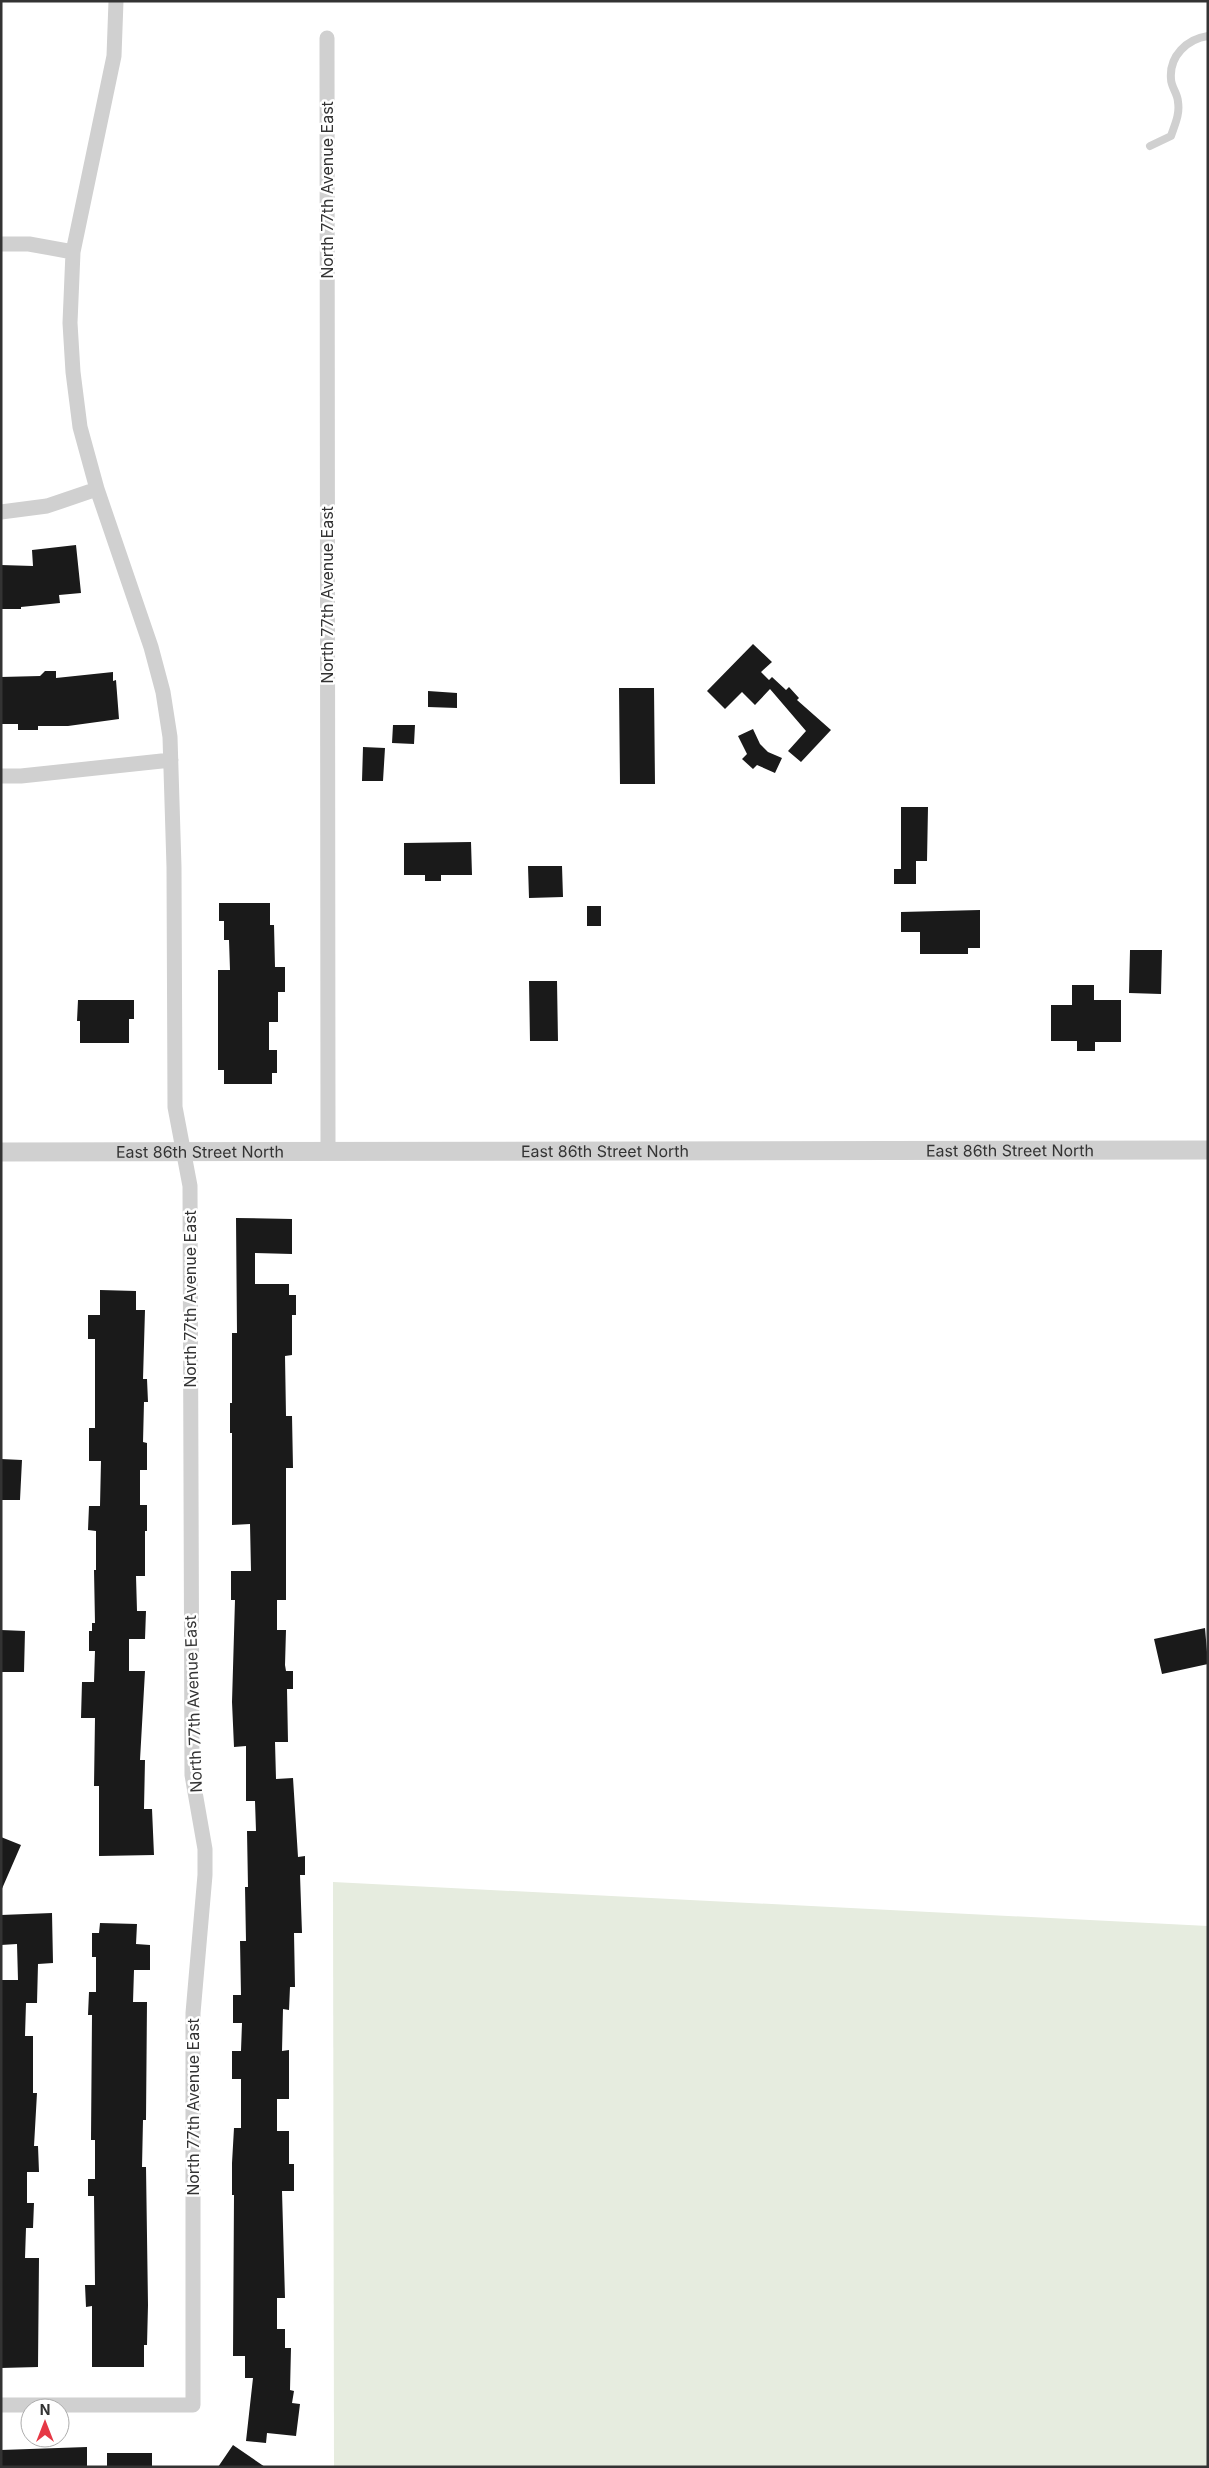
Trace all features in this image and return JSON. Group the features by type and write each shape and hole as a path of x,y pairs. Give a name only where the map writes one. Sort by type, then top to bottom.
{"street":[{"name":"North 77th Avenue East","path":"1,2405 193,2405 193,2013 205,1875 205,1849 192,1775 190,1186 174,1107 170,737 164,692 154,656 97,489 80,427 73,372 70,323 74,252 114,56 116,1"},
{"name":"North 77th Avenue East","path":"327,38 328,1152"},
{"path":"1,244 29,244 74,252"},
{"path":"1,512 46,506 97,489"},
{"path":"1,776 30,775 171,760"},
{"name":"East 86th Street North","path":"1,1152 1208,1150"}],"lane":[{"path":"1150,146 1171,136 1178,117 1178,100 1171,79 1176,54 1195,38 1208,36"}],"shaded area":[{"path":"333,1882 1208,1926 1208,2467 334,2467"}],"building":[{"path":"76,545 81,593 59,595 60,603 21,607 21,609 1,609 1,565 33,566 32,550"},
{"path":"753,644 772,662 761,672 769,680 772,677 786,690 789,687 799,698 797,700 831,730 801,762 788,751 806,731 770,689 755,705 742,692 725,709 707,691"},
{"path":"45,671 56,671 56,678 113,672 113,681 116,680 119,719 68,726 38,726 38,730 18,730 18,724 1,724 1,677 40,676"},
{"path":"619,688 654,688 655,784 620,784"},
{"path":"428,691 457,693 457,708 428,707"},
{"path":"393,725 415,725 414,744 392,743"},
{"path":"753,729 760,744 768,752 782,758 775,773 757,765 753,769 742,759 747,754 738,736"},
{"path":"363,747 385,748 383,781 362,781"},
{"path":"901,807 928,807 927,861 916,861 916,884 894,884 894,869 901,869"},
{"path":"471,842 472,875 441,875 441,881 425,881 425,875 404,875 404,843"},
{"path":"528,866 562,866 563,897 529,898"},
{"path":"219,903 270,903 270,925 274,925 275,967 285,967 285,992 278,992 278,1022 269,1022 269,1050 277,1050 277,1073 272,1073 272,1084 224,1084 224,1070 218,1070 218,970 230,970 229,940 224,940 224,921 219,921"},
{"path":"587,906 601,906 601,926 587,926"},
{"path":"980,910 980,948 968,948 968,954 920,954 920,932 901,932 901,912"},
{"path":"1130,950 1162,950 1161,994 1129,993"},
{"path":"529,981 557,981 558,1041 530,1041"},
{"path":"1072,985 1094,985 1094,1000 1121,1000 1121,1042 1095,1042 1095,1051 1077,1051 1077,1041 1051,1041 1051,1005 1072,1005"},
{"path":"78,1000 134,1000 134,1019 129,1019 129,1043 80,1043 80,1021 77,1021"},
{"path":"236,1218 292,1219 292,1254 255,1253 255,1284 289,1284 289,1295 296,1295 296,1315 292,1315 292,1355 285,1356 286,1416 292,1416 293,1468 286,1468 286,1600 277,1600 277,1630 286,1630 285,1665 286,1671 293,1671 293,1689 287,1689 288,1742 275,1742 276,1779 293,1778 298,1857 305,1856 305,1875 300,1875 302,1933 294,1933 295,1987 290,1987 289,2010 283,2009 282,2051 289,2050 289,2099 277,2099 277,2131 289,2131 289,2164 294,2164 294,2191 282,2191 285,2298 277,2298 277,2329 285,2329 285,2348 291,2348 290,2390 294,2391 292,2403 300,2404 296,2436 267,2433 266,2443 246,2441 253,2378 245,2378 245,2356 233,2356 234,2195 232,2195 232,2163 234,2128 241,2128 241,2079 232,2079 232,2051 241,2051 242,2023 233,2023 233,1995 241,1995 240,1941 246,1941 245,1887 248,1887 247,1831 256,1831 255,1801 246,1801 246,1746 234,1747 232,1702 235,1600 231,1600 231,1571 251,1571 250,1524 232,1525 232,1433 230,1433 230,1403 232,1403 232,1333 237,1333"},
{"path":"100,1290 136,1291 136,1310 145,1310 143,1379 147,1379 148,1402 144,1402 143,1442 147,1443 147,1470 140,1470 140,1505 147,1505 147,1531 145,1531 145,1576 136,1576 137,1611 146,1611 145,1639 129,1639 129,1671 145,1671 140,1760 145,1760 144,1809 152,1809 154,1855 99,1856 99,1786 94,1786 95,1718 81,1718 82,1682 94,1682 95,1651 89,1651 89,1631 92,1631 92,1623 95,1623 94,1570 96,1570 96,1531 88,1530 89,1506 100,1506 101,1461 89,1461 89,1428 95,1428 95,1339 88,1339 88,1315 100,1315"},
{"path":"1,1459 22,1460 20,1500 1,1500"},
{"path":"1205,1628 1208,1664 1162,1674 1154,1639"},
{"path":"1,1630 25,1631 24,1672 1,1672"},
{"path":"1,1837 21,1845 1,1891"},
{"path":"52,1913 53,1963 38,1964 37,2003 26,2003 25,2036 33,2036 33,2093 37,2093 34,2146 38,2146 39,2172 27,2172 27,2203 34,2203 33,2228 26,2228 25,2258 39,2258 38,2367 1,2368 1,1980 18,1980 17,1944 1,1945 1,1915"},
{"path":"100,1923 137,1924 136,1944 150,1945 150,1970 134,1970 133,2002 147,2002 146,2120 143,2120 142,2167 146,2167 148,2305 147,2345 144,2345 144,2367 92,2367 92,2306 86,2307 85,2285 95,2285 94,2196 88,2196 88,2179 95,2179 95,2140 91,2140 92,2015 88,2015 89,1992 96,1992 96,1957 92,1957 92,1933 99,1933"},
{"path":"233,2445 265,2467 218,2467"},
{"path":"87,2447 87,2467 1,2467 1,2450"},
{"path":"107,2453 152,2453 152,2467 107,2467"}]}
